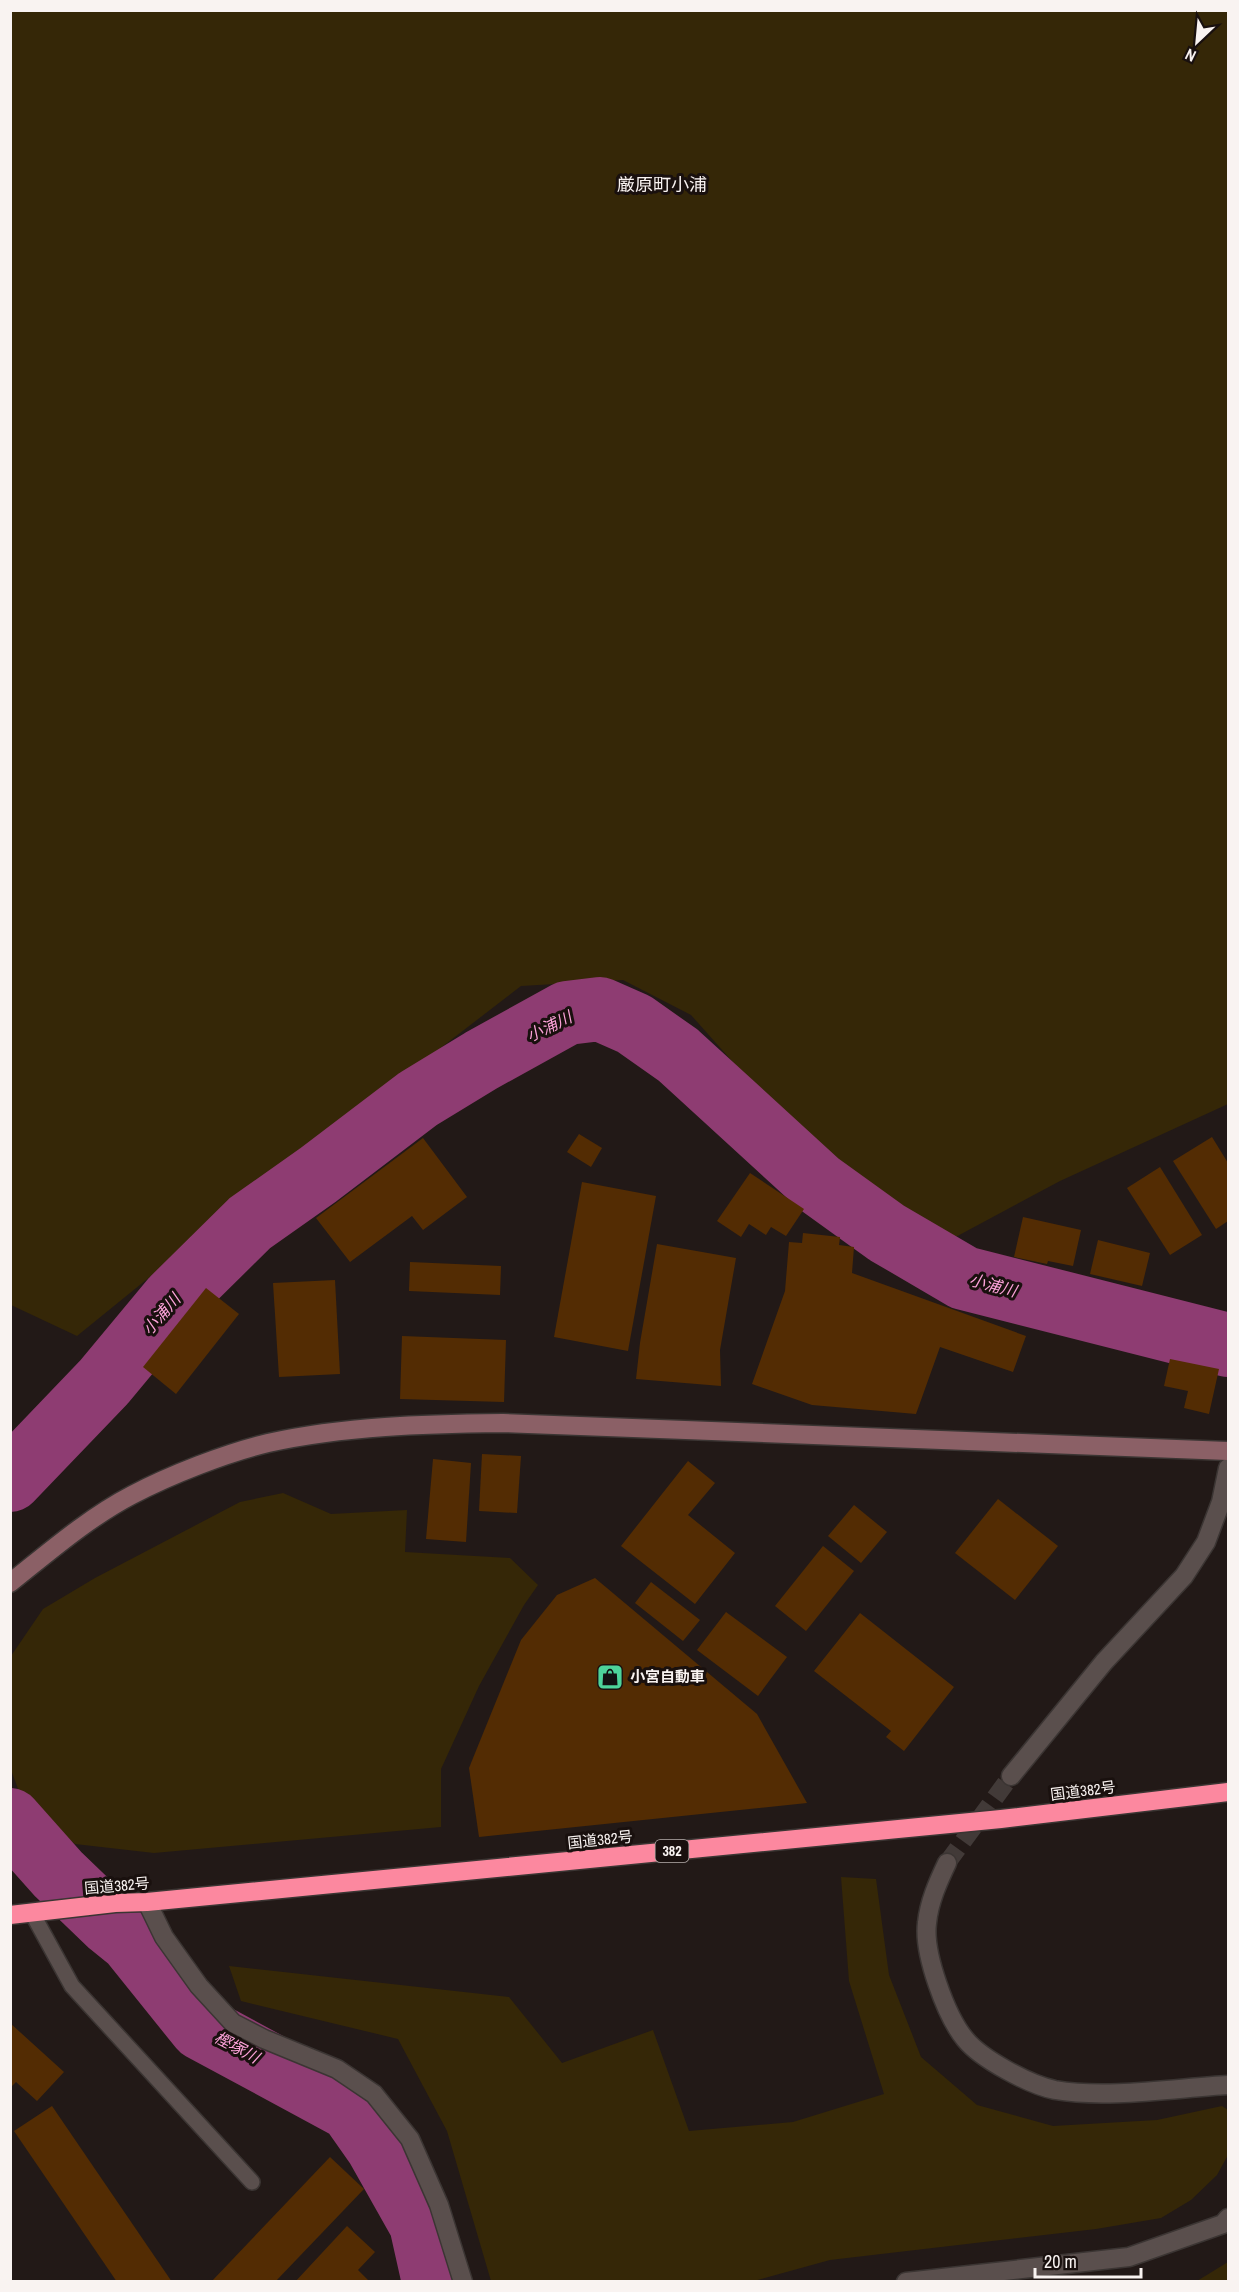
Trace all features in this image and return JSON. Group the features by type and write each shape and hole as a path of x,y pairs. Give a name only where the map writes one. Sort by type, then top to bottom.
{"highway":[{"name":"国道382号","path":"10,1915 115,1903 147,1902 1001,1819 1228,1791"}],"street":[{"path":"10,1583 81,1527 131,1495 181,1473 267,1443 340,1432 415,1424 503,1423 1228,1451"},
{"path":"1011,1776 1104,1662 1184,1576 1206,1542 1221,1502 1228,1468"},
{"path":"947,1863 935,1889 926,1925 932,1965 944,2004 965,2039 993,2062 1014,2074 1053,2090 1090,2094 1228,2085"},
{"path":"147,1902 164,1937 199,1986 233,2023 264,2039 337,2069 375,2094 410,2139 439,2205 463,2282"},
{"path":"906,2282 1129,2257 1223,2224 1228,2218"}],"lane":[{"path":"32,1913 72,1986 252,2182"}],"shaded area":[{"path":"11,10 1228,11 1228,1104 1060,1181 950,1240 904,1218 804,1142 691,1015 623,980 521,986 268,1181 77,1336 11,1305"},
{"path":"283,1493 331,1514 407,1510 405,1552 510,1558 538,1585 524,1605 479,1686 441,1769 441,1827 154,1853 75,1844 23,1802 11,1770 11,1656 43,1609 95,1578 240,1502"},
{"path":"841,1877 876,1879 889,1975 921,2057 977,2105 1053,2126 1157,2120 1222,2106 1228,2110 1228,2155 1217,2175 1191,2200 1161,2218 1096,2229 830,2260 754,2281 491,2281 447,2131 398,2039 241,2001 229,1966 509,1997 562,2063 653,2030 689,2131 793,2122 884,2094 849,1981"},
{"path":"1228,2262 1228,2281 1197,2281"}],"building":[{"path":"579,1134 602,1148 591,1167 567,1152"},
{"path":"1212,1137 1228,1163 1228,1221 1216,1229 1173,1161"},
{"path":"423,1138 467,1197 423,1230 412,1216 350,1262 316,1218"},
{"path":"1160,1167 1202,1235 1170,1255 1127,1188"},
{"path":"750,1173 804,1209 786,1236 771,1227 766,1235 749,1224 741,1237 717,1221"},
{"path":"582,1182 656,1196 628,1351 554,1337"},
{"path":"1023,1217 1081,1230 1073,1266 1048,1261 1047,1264 1014,1257"},
{"path":"803,1233 840,1237 839,1245 854,1247 852,1273 1026,1336 1013,1372 940,1347 916,1414 812,1405 752,1384 785,1291 789,1242 802,1243"},
{"path":"1098,1240 1150,1253 1142,1286 1090,1274"},
{"path":"657,1244 736,1258 720,1350 721,1386 636,1379"},
{"path":"410,1262 501,1266 500,1295 409,1291"},
{"path":"335,1280 340,1374 279,1377 273,1283"},
{"path":"206,1288 239,1314 176,1394 143,1367"},
{"path":"402,1336 506,1340 504,1402 400,1399"},
{"path":"1170,1359 1219,1369 1209,1414 1184,1408 1188,1391 1164,1386"},
{"path":"482,1454 521,1456 517,1513 479,1511"},
{"path":"433,1459 471,1463 466,1542 426,1539"},
{"path":"688,1461 715,1483 688,1515 735,1553 695,1604 621,1546"},
{"path":"998,1499 1058,1546 1015,1600 955,1553"},
{"path":"854,1505 887,1532 861,1563 828,1536"},
{"path":"823,1546 854,1571 806,1631 775,1606"},
{"name":"小宮自動車","path":"595,1578 757,1714 807,1803 479,1837 469,1768 521,1640 557,1595"},
{"path":"651,1582 700,1620 683,1641 635,1603"},
{"path":"726,1612 787,1657 758,1696 697,1650"},
{"path":"860,1613 954,1687 904,1751 886,1737 891,1731 814,1671"},
{"path":"10,2023 64,2072 37,2101 16,2082 10,2088"},
{"path":"52,2106 172,2282 117,2282 14,2131"},
{"path":"330,2157 364,2189 275,2282 211,2282"},
{"path":"347,2226 375,2252 358,2270 370,2282 295,2282"}],"waterway":[{"name":"小浦川","path":"10,1480 104,1382 173,1299 250,1223 418,1099 567,1013 600,1009 634,1024 678,1055 819,1184 887,1233 964,1278 1228,1345"},
{"name":"樫塚川","path":"10,1820 58,1874 131,1941 201,2028 351,2109 377,2146 421,2224 434,2282"}],"tunnel":[{"path":"947,1863 1011,1776"}],"place":[{"name":"小宮自動車","path":"610,1677"}],"district":[{"name":"厳原町小浦","path":"662,185"}]}
